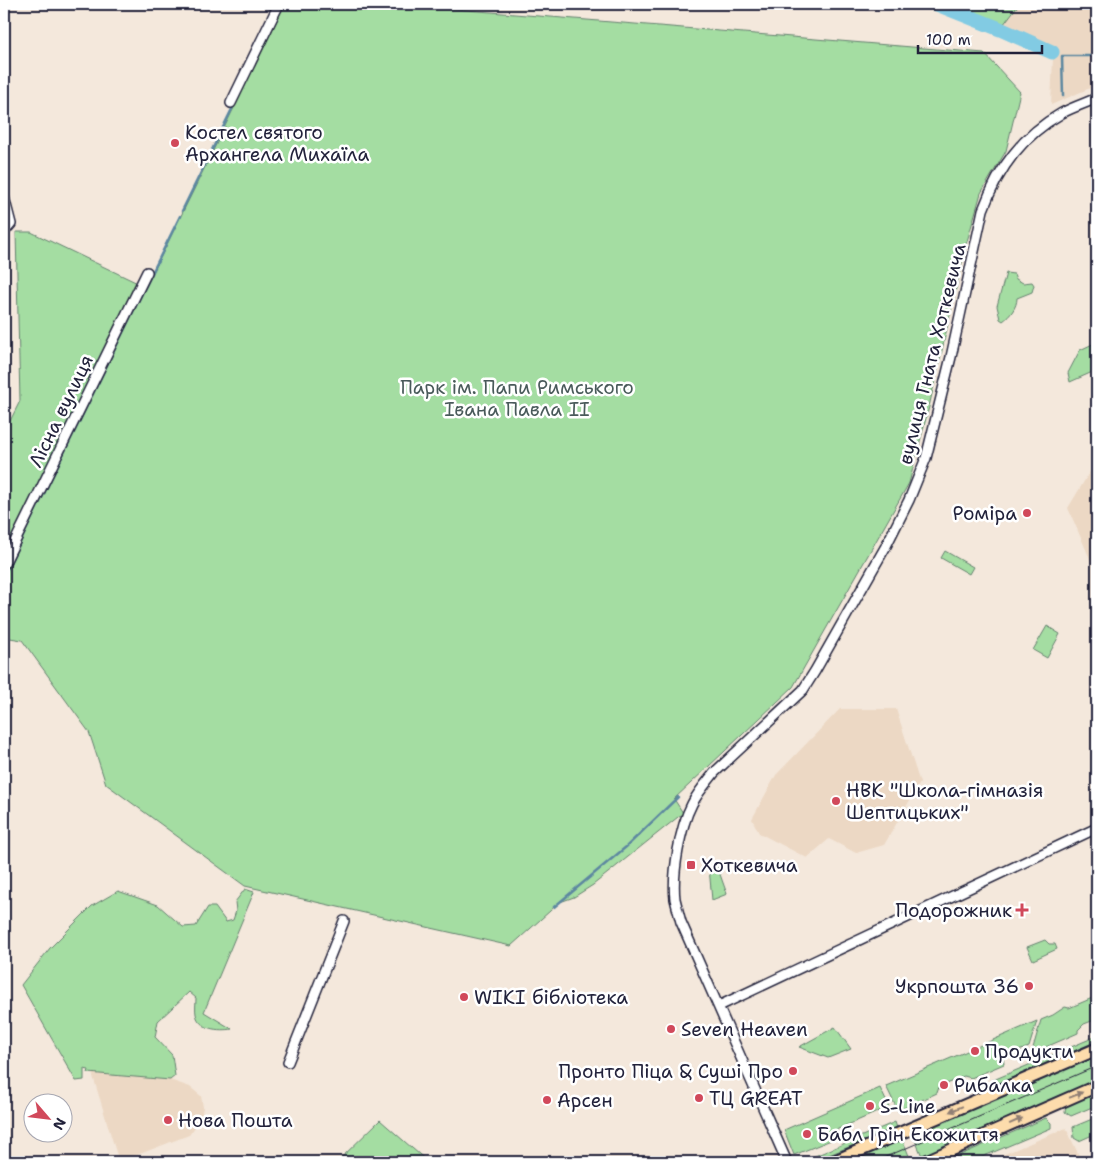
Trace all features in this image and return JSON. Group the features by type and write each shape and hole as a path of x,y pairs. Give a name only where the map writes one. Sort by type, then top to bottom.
{"main road":[{"path":"832,1162 1097,1049"},
{"path":"924,1162 1097,1086"}],"street":[{"path":"231,103 279,4"},
{"name":"вулиця Гната Хоткевича","path":"787,1162 682,922 675,898 677,857 682,829 692,803 715,772 803,690 863,587 909,500 926,458 943,391 983,210 990,191 1000,173 1028,137 1063,112 1097,98"},
{"path":"4,197 10,224 4,232"},
{"name":"Лісна вулиця","path":"4,564 147,272"},
{"path":"719,1006 1097,828"},
{"path":"288,1062 344,922"}],"shaded area":[{"path":"1019,4 1097,4 1097,85 1051,105 1053,57 1000,29"},
{"path":"1097,460 1097,575 1068,508"},
{"name":"НВК \"Школа-гімназія Шептицьких\"","path":"840,709 896,709 920,783 884,845 856,853 829,839 807,858 759,833 752,819 776,775"},
{"path":"92,1073 170,1080 190,1087 201,1096 203,1107 201,1119 189,1135 119,1162"},
{"path":"1066,1128 1082,1162 986,1162"}],"green space":[{"name":"Парк ім. Папи Римського Івана Павла ІІ","path":"285,4 394,4 984,53 1020,92 1006,151 981,193 966,245 929,407 909,483 793,687 674,799 683,813 593,885 574,897 560,902 511,946 245,886 106,784 89,732 22,640 4,637 4,433 20,401 16,232 31,232 146,287"},
{"path":"937,4 1019,4 1000,29"},
{"path":"1006,273 1014,274 1016,279 1023,283 1032,282 1034,285 1032,292 1017,298 1013,311 1003,321 1000,319 997,306"},
{"path":"1097,342 1097,370 1070,382 1068,373 1080,350"},
{"path":"945,551 973,567 969,574 941,558"},
{"path":"1047,626 1060,634 1047,658 1033,650"},
{"path":"717,866 727,894 712,900 709,868"},
{"path":"245,889 254,892 204,1012 232,1029 210,1028 201,1023 196,1014 196,998 189,992 158,1021 155,1037 172,1055 175,1076 170,1080 88,1073 89,1070 84,1069 84,1080 76,1081 21,985 50,948 92,906 118,891 158,905 183,927 196,926 208,907 215,907 226,922 233,920 236,911 235,902"},
{"path":"1045,940 1049,944 1055,944 1057,949 1033,960 1027,947"},
{"path":"1097,996 1097,1019 1084,1024 1078,1030 1078,1033 1037,1051 1033,1048 1041,1020 1065,1007 1069,1008"},
{"path":"1037,1021 1029,1047 1003,1057 1004,1064 971,1078 964,1076 939,1087 937,1093 898,1111 886,1086"},
{"path":"835,1027 851,1049 828,1058 799,1047"},
{"path":"1097,1036 1097,1041 993,1086 991,1081"},
{"path":"1097,1055 1097,1080 922,1156 912,1133"},
{"path":"880,1088 889,1107 829,1133 831,1140 794,1155 784,1130"},
{"path":"1097,1091 1097,1105 1071,1116 1065,1112 1066,1104"},
{"path":"1097,1117 1097,1133 1079,1141 1074,1138 1073,1127"},
{"path":"1046,1118 1051,1123 1051,1128 970,1162 944,1162"},
{"path":"380,1120 428,1162 337,1162"},
{"path":"895,1122 897,1128 811,1162 801,1162"},
{"path":"902,1138 911,1161 847,1162"}],"waterway":[{"path":"937,4 1052,52"},
{"path":"1063,96 1062,56 1097,56"},
{"path":"182,211 234,105"},
{"path":"4,575 180,216"},
{"path":"554,907 626,847 678,797"}],"tram line":[{"path":"874,1162 1097,1066"}],"place":[{"name":"Костел святого Архангела Михаїла","path":"175,143"},
{"name":"Роміра","path":"1027,513"},
{"name":"НВК \"Школа-гімназія Шептицьких\"","path":"836,801"},
{"name":"Хоткевича","path":"691,865"},
{"name":"Подорожник","path":"1022,910"},
{"name":"Укрпошта 36","path":"1029,986"},
{"name":"WIKI бібліотека","path":"464,997"},
{"name":"Seven Heaven","path":"671,1029"},
{"name":"Продукти","path":"975,1051"},
{"name":"Пронто Піца & Суші Про","path":"793,1071"},
{"name":"Рибалка","path":"944,1085"},
{"name":"ТЦ GREAT","path":"699,1098"},
{"name":"Арсен","path":"547,1100"},
{"name":"S-Line","path":"870,1106"},
{"name":"Нова Пошта","path":"168,1120"},
{"name":"Бабл Грін Eкожиття","path":"807,1134"}]}
